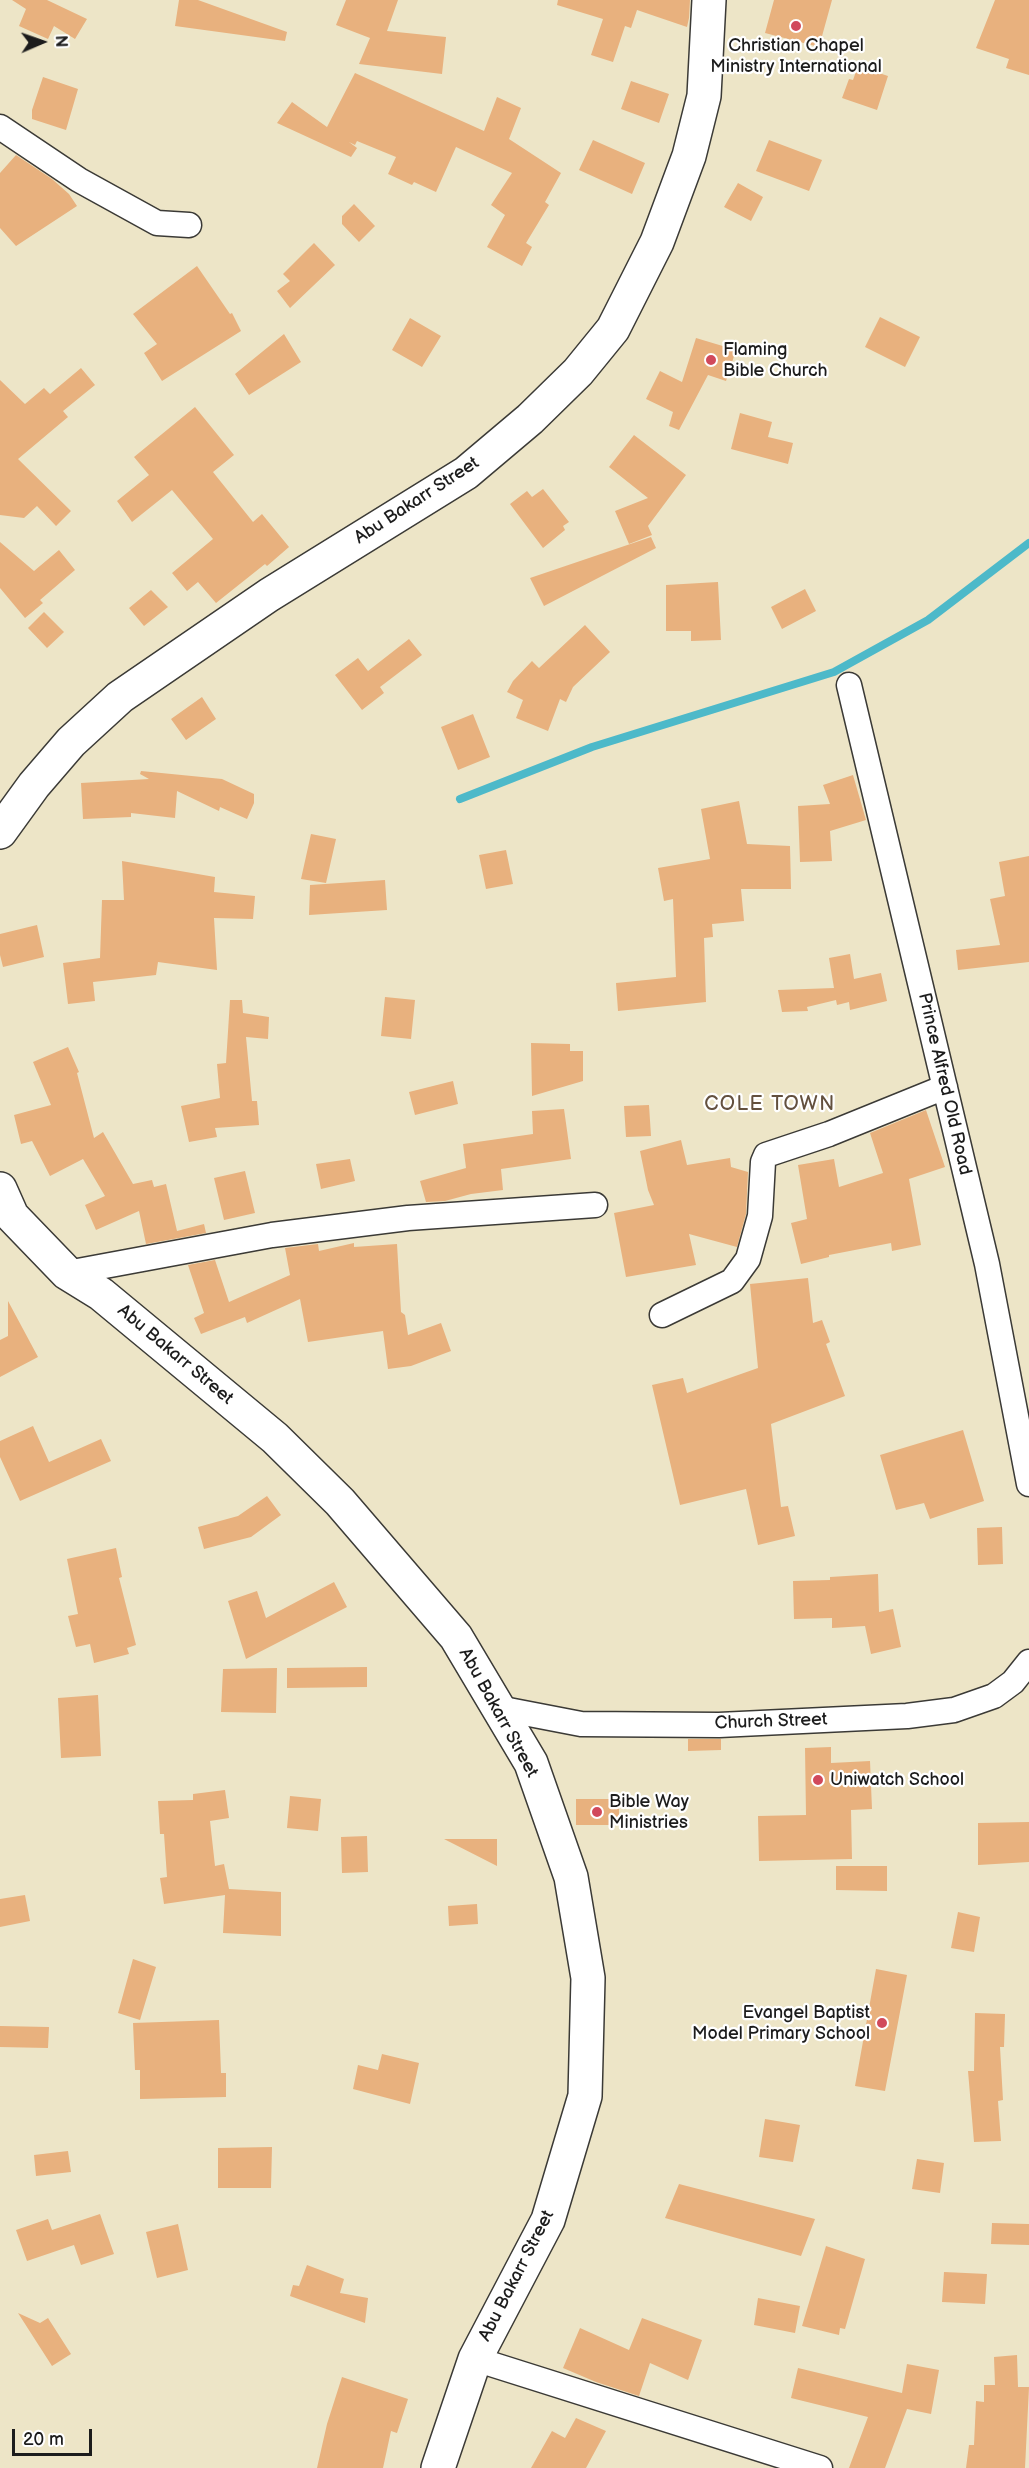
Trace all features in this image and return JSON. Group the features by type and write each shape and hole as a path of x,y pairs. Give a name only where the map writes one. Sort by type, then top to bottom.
{"street":[{"name":"Abu Bakarr Street","path":"0,832 34,784 70,742 120,697 269,595 466,473 530,419 578,372 613,329 657,242 689,156 704,96 709,0"},
{"path":"0,127 79,180 157,223 189,225"},
{"name":"Prince Alfred Old Road","path":"849,686 987,1264 1029,1484"},
{"path":"662,1315 732,1281 748,1259 760,1216 766,1155 829,1134 945,1086"},
{"name":"Abu Bakarr Street","path":"0,1189 12,1216 66,1273 101,1294 275,1438 340,1502 456,1637 531,1763 571,1876 588,1978 585,2096 548,2220 475,2359 438,2468"},
{"path":"66,1273 283,1234 408,1218 595,1205"},
{"name":"Church Street","path":"498,1708 581,1724 719,1725 907,1716 954,1710 994,1696 1012,1682 1029,1662"},
{"path":"475,2359 820,2468"}],"building":[{"path":"12,0 47,0 87,19 75,39 54,26 48,39 19,26 26,9"},
{"path":"179,0 198,0 287,32 285,41 175,26"},
{"path":"346,0 398,0 387,31 446,37 442,74 359,64 370,38 336,25"},
{"path":"558,0 690,0 689,18 687,27 637,10 631,28 625,26 613,62 591,55 603,19 557,5"},
{"name":"Christian Chapel Ministry International","path":"774,0 832,0 819,47 765,33"},
{"path":"995,0 1029,0 1029,75 1006,68 1009,59 976,48"},
{"path":"858,66 888,76 877,110 842,98 849,79 853,80"},
{"path":"355,73 484,131 497,97 521,108 509,139 561,173 545,202 549,205 526,243 532,247 522,266 487,247 505,215 491,205 512,173 456,147 436,192 414,182 412,185 388,174 396,157 357,141 355,145 349,142 357,148 351,157 277,123 292,102 327,127"},
{"path":"43,77 78,89 66,130 32,119 32,110"},
{"path":"631,81 669,94 659,123 621,109"},
{"path":"593,140 645,163 632,194 579,170"},
{"path":"769,140 822,160 809,191 756,171"},
{"path":"16,155 52,179 69,194 77,206 16,246 0,228 0,173"},
{"path":"738,183 763,197 751,221 724,207"},
{"path":"354,204 375,226 359,242 342,224 342,216"},
{"path":"314,243 335,265 290,308 277,291 290,281 283,274"},
{"path":"197,266 230,314 232,313 241,331 162,381 144,353 157,344 133,314"},
{"path":"880,317 920,337 905,367 865,347"},
{"path":"410,318 441,336 422,367 392,350"},
{"path":"284,334 301,362 249,395 235,374"},
{"path":"696,338 736,350 726,381 708,375 679,430 669,426 673,412 646,399 660,371 682,382"},
{"path":"81,368 95,385 63,411 68,417 18,459 71,511 56,526 37,506 24,518 0,515 0,380 25,404 44,388 50,394"},
{"path":"195,407 234,455 213,472 253,522 262,514 289,547 216,603 198,582 187,591 172,573 213,539 172,490 132,522 117,501 149,475 134,457"},
{"path":"740,413 772,422 768,437 793,443 788,464 731,449"},
{"path":"634,435 686,475 648,526 652,535 629,544 615,511 648,498 609,467"},
{"path":"543,489 569,522 563,526 565,530 543,548 510,504 527,491 532,497"},
{"path":"651,537 656,548 544,606 530,578"},
{"path":"0,542 34,571 59,550 75,570 40,600 43,603 25,618 0,588"},
{"path":"718,582 721,640 691,641 691,631 666,631 666,585"},
{"path":"805,589 816,611 782,629 771,607"},
{"path":"151,590 168,607 144,626 129,608"},
{"path":"44,612 64,632 47,648 28,628"},
{"path":"585,625 610,652 573,687 566,702 560,699 548,731 516,718 523,700 507,692 513,681 532,661 539,668"},
{"path":"409,639 422,655 380,687 384,693 362,710 335,675 358,658 368,671"},
{"path":"202,697 216,719 186,740 171,719"},
{"path":"473,714 490,757 458,770 441,727"},
{"path":"141,771 222,779 254,794 254,803 247,819 220,807 219,811 177,791 175,818 131,813 131,817 83,819 81,783 149,779 140,774"},
{"path":"853,775 866,820 830,831 832,861 800,862 798,806 830,804 823,785"},
{"path":"739,801 747,844 790,846 791,889 741,889 744,921 712,924 713,937 704,938 706,1002 618,1011 616,983 676,977 673,899 664,901 658,868 710,859 701,809"},
{"path":"311,834 336,839 326,883 301,879"},
{"path":"506,850 513,884 486,889 479,855"},
{"path":"1029,856 1029,962 958,970 956,950 1000,945 990,899 1005,896 999,862"},
{"path":"122,861 215,877 214,892 255,896 253,919 214,918 217,970 158,962 156,975 93,982 95,1001 68,1004 63,963 100,958 102,900 124,900"},
{"path":"385,880 387,910 309,915 310,885"},
{"path":"37,925 44,957 3,967 0,955 0,934"},
{"path":"850,954 854,979 881,973 887,1001 850,1010 849,1002 837,1005 836,1000 807,1007 808,1011 782,1012 778,990 834,988 829,958"},
{"path":"385,997 415,1000 411,1039 381,1036"},
{"path":"230,1000 242,1000 243,1013 269,1017 268,1039 246,1037 252,1101 257,1101 259,1125 215,1128 217,1137 189,1142 181,1106 220,1098 217,1064 226,1063"},
{"path":"531,1043 570,1044 570,1051 583,1051 583,1081 532,1096"},
{"path":"68,1047 79,1072 77,1073 94,1138 103,1132 133,1184 152,1180 154,1187 166,1184 177,1231 204,1224 206,1233 146,1244 139,1211 96,1230 85,1205 105,1196 83,1159 50,1176 32,1141 21,1144 14,1115 51,1105 33,1062"},
{"path":"453,1081 458,1104 415,1115 409,1092"},
{"path":"649,1105 651,1136 626,1137 624,1106"},
{"path":"564,1109 571,1159 501,1169 503,1190 471,1194 445,1201 426,1202 420,1181 466,1168 463,1144 533,1134 532,1111"},
{"path":"926,1110 945,1167 909,1179 921,1245 892,1251 891,1243 829,1255 829,1257 801,1264 791,1223 807,1219 798,1165 834,1159 839,1187 883,1173 870,1133"},
{"path":"681,1140 687,1165 730,1158 731,1167 748,1172 746,1214 737,1247 689,1234 696,1265 626,1277 614,1213 654,1205 648,1190 640,1151"},
{"path":"350,1159 355,1181 321,1189 316,1164"},
{"path":"245,1171 255,1213 224,1220 214,1178"},
{"path":"354,1243 354,1247 397,1244 401,1312 405,1315 408,1335 441,1323 451,1351 411,1366 388,1369 383,1331 308,1342 300,1299 247,1323 245,1317 201,1334 194,1318 204,1313 188,1265 215,1260 229,1302 290,1275 285,1248 318,1244 319,1251"},
{"path":"808,1278 813,1323 822,1320 830,1342 826,1344 845,1396 771,1424 781,1507 788,1506 795,1536 758,1545 746,1489 680,1505 652,1385 683,1378 687,1393 758,1368 750,1284"},
{"path":"8,1301 38,1357 0,1377 0,1340 8,1336"},
{"path":"33,1426 49,1462 101,1439 111,1461 20,1501 0,1457 0,1441"},
{"path":"963,1430 984,1501 930,1519 924,1503 896,1510 880,1455"},
{"path":"267,1496 281,1515 251,1537 204,1549 198,1527 238,1516"},
{"path":"1002,1527 1003,1564 978,1565 977,1528"},
{"path":"116,1548 122,1577 119,1578 136,1645 127,1648 129,1654 94,1663 90,1644 76,1647 68,1616 78,1614 67,1559"},
{"path":"878,1574 879,1612 893,1609 901,1647 871,1654 865,1626 832,1628 832,1618 794,1619 793,1581 830,1580 830,1577"},
{"path":"334,1582 347,1607 246,1659 228,1601 257,1591 266,1618"},
{"path":"367,1667 367,1687 287,1688 287,1668"},
{"path":"277,1668 276,1713 221,1712 223,1669"},
{"path":"98,1695 101,1756 61,1758 58,1698"},
{"path":"688,1739 721,1739 721,1750 688,1751"},
{"path":"831,1747 831,1763 870,1761 872,1809 851,1810 852,1859 759,1861 758,1816 806,1815 805,1748"},
{"path":"225,1790 229,1818 210,1821 215,1866 224,1864 229,1889 281,1892 281,1936 223,1933 225,1895 164,1904 160,1878 167,1877 164,1834 160,1834 158,1801 193,1800 193,1794"},
{"path":"290,1796 321,1799 318,1831 287,1828"},
{"name":"Bible Way Ministries","path":"576,1799 619,1799 619,1825 576,1825"},
{"path":"1029,1822 1029,1862 978,1865 978,1823"},
{"path":"367,1836 368,1872 342,1873 341,1837"},
{"path":"444,1839 497,1839 497,1866"},
{"path":"836,1866 887,1866 887,1891 836,1890"},
{"path":"25,1895 30,1921 0,1927 0,1899"},
{"path":"477,1904 478,1924 449,1926 448,1906"},
{"path":"958,1912 980,1917 974,1952 951,1948"},
{"path":"133,1959 156,1967 140,2020 118,2013"},
{"name":"Evangel Baptist Model Primary School","path":"876,1969 907,1975 885,2091 855,2086"},
{"path":"975,2013 1005,2014 1004,2047 1000,2047 1003,2100 998,2101 1001,2141 974,2142 968,2071 974,2071"},
{"path":"219,2020 221,2073 226,2073 226,2097 140,2099 140,2070 135,2070 133,2023"},
{"path":"0,2026 49,2027 48,2048 0,2047"},
{"path":"382,2054 419,2063 410,2104 353,2089 358,2065 378,2070"},
{"path":"765,2119 800,2125 793,2162 759,2157"},
{"path":"272,2147 271,2188 218,2188 218,2148"},
{"path":"68,2151 71,2172 36,2176 34,2155"},
{"path":"917,2159 944,2163 940,2193 912,2189"},
{"path":"679,2184 815,2219 801,2256 665,2218"},
{"path":"100,2214 114,2254 81,2265 74,2245 27,2261 16,2230 48,2219 52,2230"},
{"path":"992,2223 1029,2224 1029,2245 991,2244"},
{"path":"178,2224 188,2270 157,2278 146,2232"},
{"path":"826,2246 865,2259 845,2329 840,2328 839,2335 802,2326"},
{"path":"307,2265 344,2279 340,2293 368,2298 365,2323 290,2296 293,2285 299,2286"},
{"path":"944,2272 987,2274 985,2304 942,2302"},
{"path":"758,2298 800,2306 795,2333 754,2325"},
{"path":"18,2313 40,2323 48,2318 71,2354 52,2366"},
{"path":"642,2318 702,2340 688,2380 650,2363 639,2396 563,2368 580,2328 629,2350"},
{"path":"1017,2355 1018,2387 1029,2387 1025,2468 966,2468 969,2445 974,2445 976,2401 984,2402 984,2385 995,2385 994,2357"},
{"path":"907,2364 939,2370 931,2414 907,2409 885,2468 849,2468 868,2417 791,2398 798,2368 902,2393"},
{"path":"342,2377 408,2399 397,2433 391,2431 383,2468 317,2468 327,2424"},
{"path":"576,2418 606,2431 586,2468 531,2468 552,2431 565,2438"}],"waterway":[{"path":"460,799 592,747 834,672 928,620 1029,543"}],"place":[{"name":"Christian Chapel Ministry International","path":"796,26"},
{"name":"Flaming Bible Church","path":"711,360"},
{"name":"Uniwatch School","path":"818,1780"},
{"name":"Bible Way Ministries","path":"597,1812"},
{"name":"Evangel Baptist Model Primary School","path":"882,2023"}],"district":[{"name":"COLE TOWN","path":"770,1105"}]}
